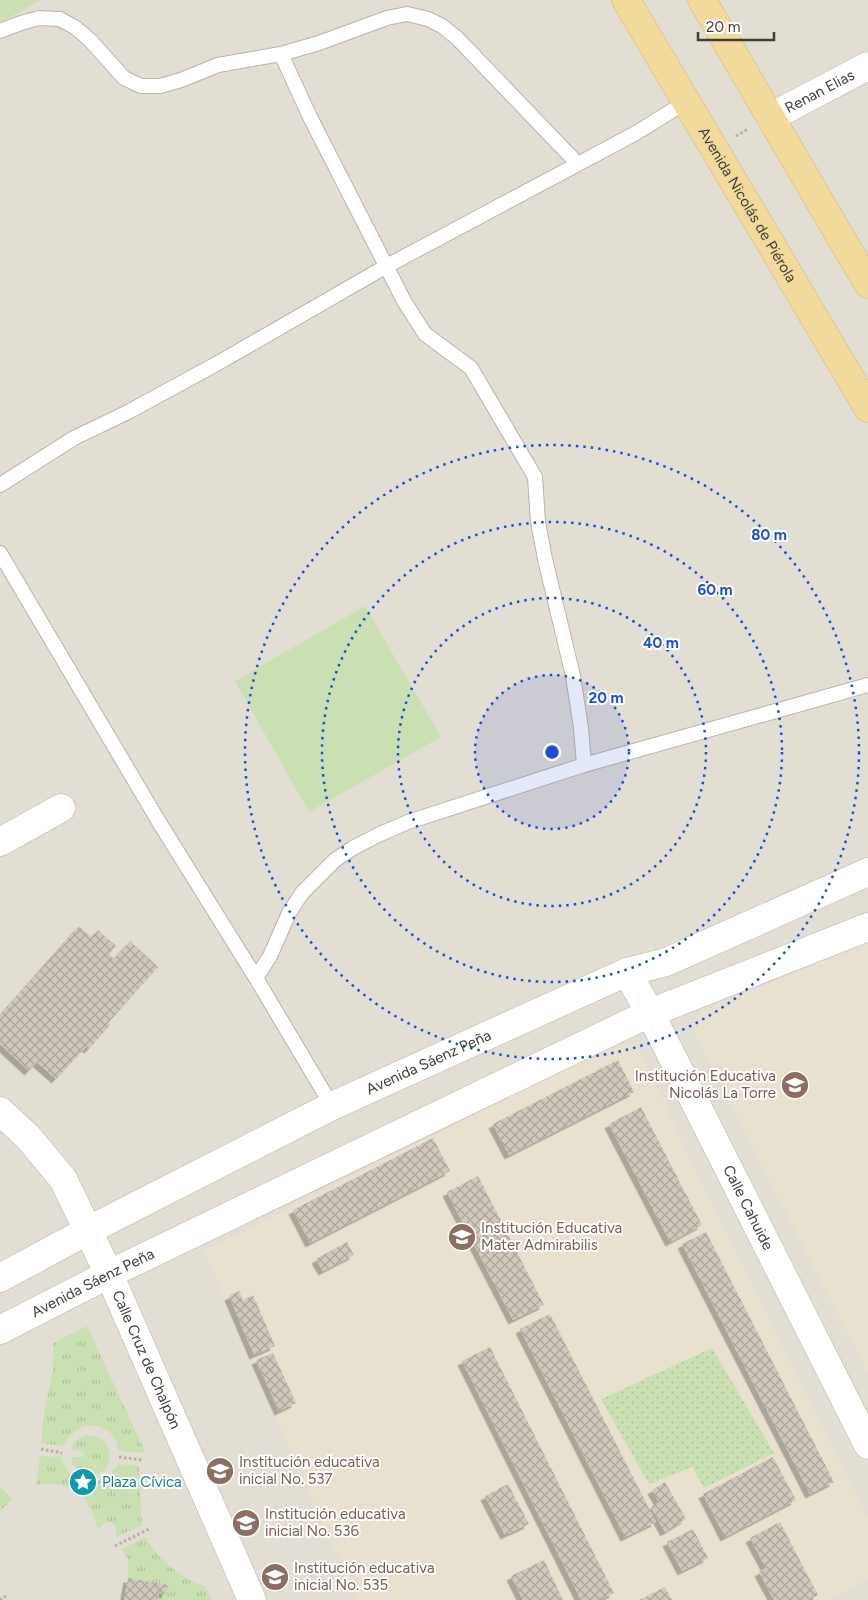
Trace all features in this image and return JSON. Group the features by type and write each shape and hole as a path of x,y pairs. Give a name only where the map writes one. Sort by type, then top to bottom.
{"main road":[{"name":"Avenida Nicolás de Piérola","path":"626,0 868,408"},
{"path":"702,0 868,284"}],"street":[{"name":"Renan Elias","path":"771,117 868,66"},
{"path":"0,842 61,808"},
{"name":"Avenida Sáenz Peña","path":"0,1278 87,1230 332,1106 627,972 666,962 868,872"},
{"name":"Avenida Sáenz Peña","path":"0,1330 109,1274 650,1013 868,927"},
{"name":"Calle Cahuide","path":"627,972 650,1013 868,1445"},
{"name":"Calle Cruz de Chalpón","path":"0,1111 28,1136 62,1179 109,1274 252,1600"}],"lane":[{"path":"0,31 39,18 60,19 76,28 90,40 124,78 141,86 160,86 218,66 281,54 319,43 387,18 407,14 428,19 442,26 457,38 578,164"},
{"path":"281,54 302,102 404,301 425,334 471,368 535,477 538,522 573,676 581,728 584,765"},
{"path":"0,485 74,438 128,412 218,364 385,267 636,133 686,102"},
{"path":"0,553 159,822 256,978 332,1106"},
{"path":"256,978 270,956 289,913 302,893 335,860 378,835 408,822 584,765 868,686"}],"path":[{"path":"41,1449 62,1453"},
{"path":"120,1457 142,1460"},
{"path":"115,1546 150,1528"},
{"path":"0,1600 6,1596"}],"shaded area":[{"path":"0,0 868,0 868,1600 0,1600"},
{"name":"Institución Educativa Nicolás La Torre","path":"868,940 868,1374 692,1028 698,1013"},
{"path":"618,1042 637,1046 721,1223 868,1518 868,1579 828,1600 357,1600 204,1251"}],"green space":[{"path":"0,0 41,0 0,23"},
{"path":"365,606 441,737 309,812 235,681"},
{"path":"87,1326 143,1447 144,1451 142,1453 118,1451 112,1434 101,1427 95,1426 80,1428 62,1446 42,1443 43,1418 53,1368 53,1343"},
{"path":"712,1348 774,1453 704,1488 692,1467 649,1484 601,1399"},
{"path":"86,1435 97,1437 109,1449 110,1458 108,1465 96,1475 81,1472 71,1462 72,1457 84,1457 84,1452 71,1449 75,1441"},
{"path":"40,1456 61,1457 71,1474 79,1479 88,1481 105,1478 112,1473 118,1464 139,1466 142,1525 116,1537 116,1528 111,1522 106,1522 98,1529 86,1502 75,1491 61,1485 45,1484 36,1486"},
{"path":"0,1487 13,1499 0,1513"},
{"path":"145,1537 157,1554 173,1569 205,1587 212,1600 158,1600 159,1593 166,1594 168,1586 128,1578 128,1559 122,1549"}],"building":[{"path":"79,926 91,937 98,930 116,946 109,954 114,959 130,941 158,967 108,1023 110,1025 89,1049 86,1047 56,1079 37,1062 29,1071 0,1044 0,1015"},
{"path":"618,1060 634,1092 509,1155 493,1124"},
{"path":"641,1107 702,1225 670,1242 609,1124"},
{"path":"433,1138 450,1171 310,1243 293,1210"},
{"path":"478,1176 544,1305 513,1320 447,1192"},
{"path":"706,1232 834,1482 810,1494 682,1244"},
{"path":"347,1242 354,1255 323,1271 316,1259"},
{"path":"239,1291 243,1300 253,1295 275,1346 254,1355 229,1296"},
{"path":"550,1314 656,1522 625,1537 520,1329"},
{"path":"490,1347 614,1593 600,1600 581,1600 462,1361"},
{"path":"273,1353 296,1403 279,1411 256,1360"},
{"path":"773,1457 796,1500 725,1537 703,1494"},
{"path":"665,1482 686,1519 665,1532 651,1507 659,1502 652,1490"},
{"path":"508,1484 529,1524 505,1535 485,1496"},
{"path":"780,1522 818,1595 808,1600 774,1600 759,1572 766,1568 750,1538"},
{"path":"693,1529 708,1558 682,1571 667,1542"},
{"path":"544,1560 563,1600 523,1600 511,1576"},
{"path":"128,1578 168,1585 166,1594 159,1593 158,1600 124,1600"},
{"path":"665,1587 672,1600 639,1600"}],"place":[{"name":"Institución Educativa Nicolás La Torre","path":"795,1085"},
{"name":"Institución Educativa Mater Admirabilis","path":"462,1237"},
{"name":"Institución educativa inicial No. 537","path":"220,1471"},
{"name":"Plaza Cívica","path":"83,1482"},
{"name":"Institución educativa inicial No. 536","path":"246,1523"},
{"name":"Institución educativa inicial No. 535","path":"275,1577"}]}
